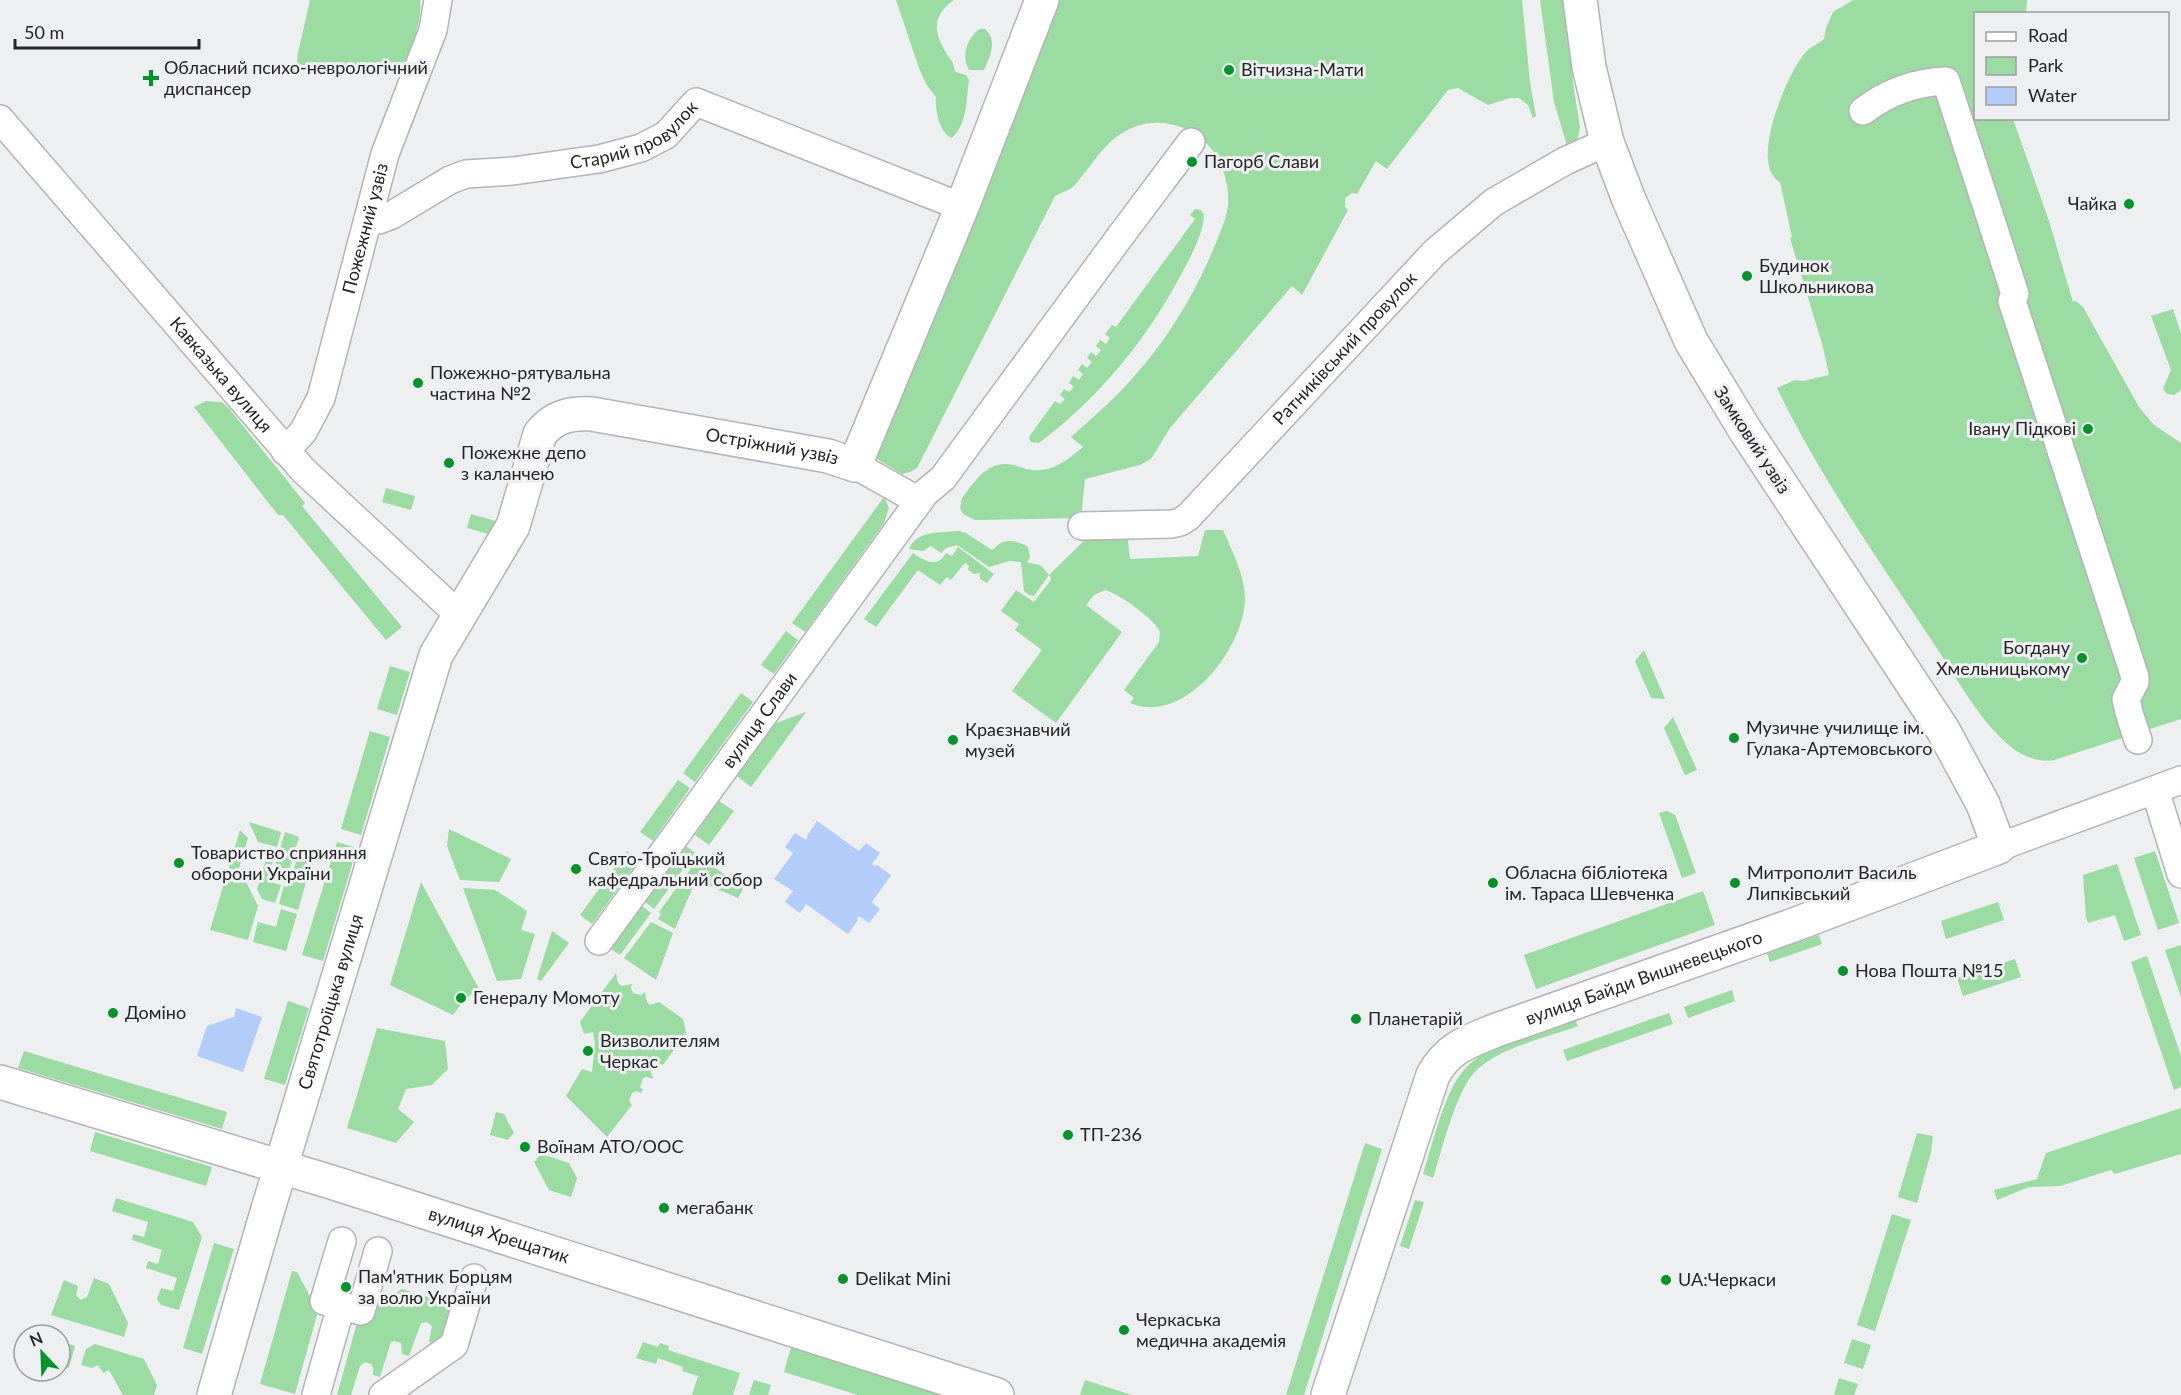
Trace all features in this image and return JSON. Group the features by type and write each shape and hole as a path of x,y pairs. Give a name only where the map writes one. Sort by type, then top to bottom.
{"main road":[{"name":"Остріжний узвіз","path":"459,615 513,526 540,434 550,423 563,416 579,413 609,416 828,456 855,465 962,207 1041,0"},
{"name":"Замковий узвіз","path":"1580,0 1589,67 1607,142 1656,264 1700,359 1947,738 1983,804 1999,847"},
{"name":"Святотроїцька вулиця","path":"214,1395 433,666 440,646 459,615"},
{"name":"вулиця Байди Вишневецького","path":"1328,1395 1433,1075 1452,1050 1494,1031 1812,919 1999,847"},
{"name":"вулиця Хрещатик","path":"0,1082 281,1167 997,1395"}],"street":[{"name":"Пожежний узвіз","path":"285,451 299,438 321,398 385,154 432,30 438,0"},
{"path":"1863,111 1878,100 1899,90 1946,81 2015,294 2012,301 2134,676 2135,682 2126,699 2133,723"},
{"name":"Старий провулок","path":"368,220 379,220 392,215 450,180 466,174 513,171 599,159 641,148 666,135 696,102 962,207"},
{"name":"Кавказька вулиця","path":"0,119 285,451 318,485 459,615"},
{"name":"вулиця Слави","path":"599,941 919,501 943,478 1191,142"},
{"name":"Ратниківський провулок","path":"1082,526 1172,524 1188,517 1435,252 1494,202 1565,161 1607,142"},
{"path":"855,465 919,501"},
{"name":"вулиця Байди Вишневецького","path":"1999,847 2181,780"},
{"path":"2155,790 2181,874"},
{"path":"342,1241 324,1301 341,1306 360,1311 378,1251"},
{"path":"383,1395 454,1346 474,1278"},
{"path":"315,1395 341,1306"}],"green space":[{"path":"310,0 420,0 419,21 406,59 398,69 389,73 378,74 327,63 311,72 301,72 297,61 298,53"},
{"path":"896,0 954,0 942,11 937,22 938,36 953,62 955,72 966,75 969,80 964,118 952,138 941,126 937,114 936,97 926,84 919,68"},
{"path":"1053,0 1522,0 1530,82 1536,116 1533,118 1528,105 1519,98 1510,98 1488,105 1458,88 1448,90 1387,169 1376,161 1357,194 1352,193 1345,198 1345,207 1348,210 1302,295 1292,286 1170,428 1151,459 1140,465 1085,479 1081,518 975,520 963,514 960,508 962,498 977,479 990,468 1005,464 1035,470 1048,469 1083,447 1071,437 1109,403 1157,349 1181,313 1201,276 1221,230 1228,207 1228,189 1224,171 1210,147 1197,135 1172,124 1155,123 1137,126 1117,136 1075,185 1055,196 917,468 902,474 877,459 875,456"},
{"path":"1540,0 1564,0 1580,127 1578,138 1568,149 1554,102"},
{"path":"1853,0 2027,0 2026,12 1974,12 1974,120 2013,120 2049,221 2073,302 2076,301 2083,307 2139,407 2154,425 2181,443 2181,719 2054,760 2034,759 2009,746 1975,707 1870,548 1811,453 1777,388 1795,380 1803,381 1829,375 1823,347 1790,238 1792,237 1780,182 1771,172 1768,158 1769,139 1774,119 1789,80 1807,51 1824,39 1833,12"},
{"path":"979,29 985,29 991,38 990,54 984,70 969,70 966,48"},
{"path":"1195,209 1201,210 1204,215 1196,244 1169,296 1138,343 1121,365 1082,406 1039,443 1031,442 1029,438 1031,434 1055,401 1060,404 1065,399 1060,395 1064,389 1069,392 1074,387 1069,383 1073,376 1079,380 1083,374 1078,370 1082,364 1087,368 1092,362 1087,358 1091,352 1096,356 1101,350 1096,346 1100,340 1106,344 1110,338 1105,334 1112,325 1116,327 1195,219 1190,215"},
{"path":"2173,309 2181,334 2181,390 2174,395 2167,394 2163,389 2171,370 2151,316"},
{"path":"206,401 221,402 227,406 305,503 302,506 402,627 386,640 283,515 278,515 194,407"},
{"path":"386,488 415,496 411,510 382,502"},
{"path":"884,497 889,508 884,523 805,632 792,623"},
{"path":"471,514 499,522 495,536 467,528"},
{"path":"1205,530 1223,530 1240,573 1245,599 1242,618 1234,639 1223,660 1208,678 1190,693 1171,703 1151,707 1130,703 1134,698 1124,690 1159,642 1160,632 1152,621 1136,608 1119,596 1105,590 1094,595 1086,605 1122,632 1056,723 1012,691 1042,650 1015,630 1019,624 1001,611 1016,590 1034,602 1051,580 1050,574 1091,534 1127,533 1130,559 1198,556"},
{"path":"958,531 966,533 992,550 1006,541 1025,545 1028,547 1030,557 1027,562 1041,566 1049,575 1034,596 1024,591 1021,562 1009,561 989,567 957,545 946,548 941,553 931,546 923,551 909,549 923,535"},
{"path":"958,547 994,574 987,583 980,579 980,573 974,574 968,570 969,566 966,563 951,580 947,577 940,585 918,570 876,627 864,619 913,553 926,561 935,562 946,553 952,556"},
{"path":"786,631 798,640 774,674 761,665"},
{"path":"1644,650 1665,699 1651,698 1635,661"},
{"path":"390,666 410,672 397,715 377,709"},
{"path":"741,693 753,702 695,782 683,773"},
{"path":"806,712 751,787 737,776 776,723"},
{"path":"1673,717 1697,770 1685,775 1664,728"},
{"path":"370,731 390,737 361,835 341,829"},
{"path":"678,780 690,788 653,841 640,832"},
{"path":"719,801 734,811 709,845 695,835"},
{"path":"1667,811 1675,815 1696,873 1682,878 1659,813"},
{"path":"249,822 281,832 277,847 258,842"},
{"path":"449,829 511,859 499,882 460,880 447,846"},
{"path":"240,830 248,838 239,868 258,906 248,940 210,930"},
{"path":"285,832 299,837 289,870 275,866"},
{"path":"337,842 357,848 323,961 302,955"},
{"path":"686,846 695,853 654,909 645,902"},
{"path":"269,849 276,851 267,881 281,885 275,903 262,899 257,889"},
{"path":"627,851 639,860 592,924 580,915"},
{"path":"2155,851 2179,923 2158,930 2134,858"},
{"path":"700,856 743,889 738,898 696,880 675,929 658,919 661,914 659,912"},
{"path":"297,858 312,862 298,910 279,904 284,886 288,887"},
{"path":"2117,864 2141,935 2124,941 2115,915 2088,923 2086,917 2083,875"},
{"path":"421,882 479,989 464,1000 453,1015 390,985"},
{"path":"463,888 495,890 527,911 521,930 535,934 521,979 497,981"},
{"path":"1703,891 1715,925 1536,989 1524,955"},
{"path":"1998,902 2004,920 1946,939 1941,921"},
{"path":"642,906 651,913 620,955 611,949"},
{"path":"281,909 297,914 286,951 253,942 258,922 276,927"},
{"path":"651,922 673,933 656,980 624,958"},
{"path":"552,931 569,943 541,981 537,979"},
{"path":"1819,935 1822,944 1770,962 1767,953"},
{"path":"2181,945 2181,997 2165,950"},
{"path":"2147,956 2181,1056 2181,1087 2174,1090 2131,962"},
{"path":"2015,959 2021,977 1963,996 1957,978"},
{"path":"616,973 618,983 622,986 632,984 633,993 641,995 645,992 650,1005 659,1002 683,1019 686,1033 663,1065 658,1063 651,1068 652,1079 643,1078 640,1087 643,1090 641,1093 636,1091 632,1093 629,1101 632,1105 607,1137 566,1096 582,1069 592,1072 595,1045 593,1032 584,1034 580,1022"},
{"path":"1732,990 1735,1001 1688,1018 1684,1007"},
{"path":"288,1001 309,1008 285,1085 264,1079"},
{"path":"1669,1013 1673,1024 1567,1061 1563,1050"},
{"path":"1575,1019 1578,1026 1507,1051 1494,1057 1473,1074 1460,1095 1433,1178 1423,1174 1444,1106 1463,1071 1486,1052 1500,1045"},
{"path":"377,1028 445,1041 448,1069 432,1085 406,1089 398,1109 414,1122 396,1143 347,1128"},
{"path":"24,1051 227,1112 222,1129 18,1068"},
{"path":"2181,1108 2181,1154 2115,1174 2111,1170 2060,1186 2029,1187 1997,1200 1994,1190 2037,1179 2046,1153"},
{"path":"496,1112 504,1114 514,1133 508,1140 490,1135"},
{"path":"95,1132 212,1167 206,1186 90,1151"},
{"path":"1917,1133 1933,1136 1917,1203 1898,1197"},
{"path":"1365,1143 1382,1149 1304,1395 1286,1395"},
{"path":"541,1154 569,1163 577,1178 571,1197 549,1190 534,1162"},
{"path":"116,1198 193,1222 202,1237 179,1310 161,1305 157,1299 161,1288 173,1291 177,1278 146,1268 148,1261 158,1264 162,1250 132,1240 133,1234 144,1237 148,1222 112,1211"},
{"path":"1415,1200 1424,1202 1409,1249 1400,1246"},
{"path":"1892,1214 1911,1220 1875,1331 1857,1325"},
{"path":"214,1243 234,1249 202,1354 183,1348"},
{"path":"292,1271 297,1272 318,1311 295,1394 260,1384"},
{"path":"94,1278 109,1284 128,1323 124,1337 51,1315 64,1280 78,1286 76,1295 81,1300 87,1297"},
{"path":"402,1289 454,1305 444,1338 433,1346 429,1341 432,1326 427,1322 421,1323 409,1356 402,1354 401,1343 391,1342 380,1377 373,1375 373,1367 365,1362 360,1366 351,1395 337,1395 358,1319"},
{"path":"1852,1339 1871,1345 1863,1369 1844,1363"},
{"path":"643,1342 658,1347 660,1343 669,1346 668,1350 740,1373 733,1395 692,1395 698,1376 682,1371 683,1367 658,1358 656,1364 636,1358"},
{"path":"95,1344 144,1359 157,1385 154,1395 123,1395 109,1370 103,1373 98,1365 92,1368 81,1365 86,1349"},
{"path":"791,1347 943,1395 858,1395 784,1372"},
{"path":"1839,1378 1858,1384 1854,1395 1834,1395"},
{"path":"754,1380 771,1385 768,1395 749,1395"},
{"path":"1085,1380 1132,1395 1080,1395"}],"water":[{"path":"817,821 859,851 866,843 880,853 872,864 891,875 872,902 880,909 869,923 859,916 848,934 806,904 800,913 785,902 793,891 774,879 793,853 785,847 795,833 806,840"},
{"path":"236,1008 262,1017 243,1072 197,1056 207,1026 234,1017"}],"place":[{"name":"Вітчизна-Мати","path":"1229,70"},
{"name":"Обласний психо-неврологічний диспансер","path":"151,78"},
{"name":"Пагорб Слави","path":"1192,162"},
{"name":"Чайка","path":"2129,204"},
{"name":"Будинок Школьникова","path":"1747,276"},
{"name":"Пожежно-рятувальна частина №2","path":"418,383"},
{"name":"Івану Підкові","path":"2088,429"},
{"name":"Пожежне депо з каланчею","path":"449,463"},
{"name":"Богдану Хмельницькому","path":"2082,658"},
{"name":"Музичне училище ім. Гулака-Артемовського","path":"1734,738"},
{"name":"Краєзнавчий музей","path":"953,740"},
{"name":"Товариство сприяння оборони України","path":"179,863"},
{"name":"Свято-Троїцький кафедральний собор","path":"576,869"},
{"name":"Обласна бібліотека ім. Тараса Шевченка","path":"1493,883"},
{"name":"Митрополит Василь Липківський","path":"1735,883"},
{"name":"Нова Пошта №15","path":"1843,971"},
{"name":"Генералу Момоту","path":"461,998"},
{"name":"Доміно","path":"113,1013"},
{"name":"Планетарій","path":"1356,1019"},
{"name":"Визволителям Черкас","path":"588,1051"},
{"name":"ТП-236","path":"1068,1135"},
{"name":"Воїнам АТО/ООС","path":"525,1147"},
{"name":"мегабанк","path":"664,1208"},
{"name":"Delikat Mini","path":"843,1279"},
{"name":"UA:Черкаси","path":"1666,1280"},
{"name":"Пам'ятник Борцям за волю України","path":"346,1287"},
{"name":"Черкаська медична академія","path":"1124,1330"}]}
